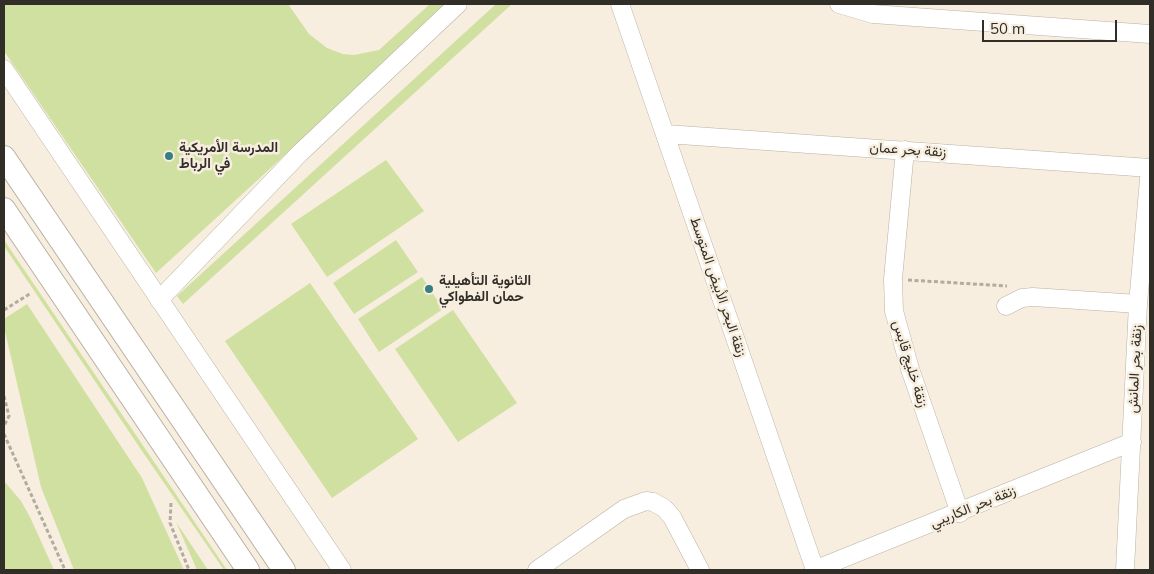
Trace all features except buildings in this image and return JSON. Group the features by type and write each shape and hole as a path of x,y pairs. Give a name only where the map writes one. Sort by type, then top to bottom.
{"main road":[{"path":"4,157 284,570"},
{"path":"4,209 248,570"}],"street":[{"path":"159,300 300,153 458,4"},
{"name":"زنقة البحر الأبيض المتوسط","path":"620,4 814,570"},
{"path":"839,4 873,14 911,10 1150,34"},
{"path":"4,69 342,570"},
{"name":"زنقة بحر عمان","path":"666,134 1150,168"},
{"name":"زنقة خليج قابس","path":"905,150 893,279 894,311 910,369 960,512"},
{"name":"زنقة بحر المانش","path":"1124,570 1138,304 1150,168"},
{"path":"1006,306 1022,298 1048,297 1138,304"},
{"name":"زنقة بحر الكاريبي","path":"814,570 1132,442"},
{"path":"537,570 624,509 646,501 653,502 664,508 672,517 700,570"}],"path":[{"path":"4,310 31,293"},
{"path":"4,396 9,416 4,426"},
{"path":"4,434 65,570"},
{"path":"171,503 170,523 189,570"}],"green space":[{"name":"المدرسة الأمريكية في الرباط","path":"4,4 288,4 309,34 327,48 343,54 354,55 379,50 430,4 450,4 156,273 4,51"},
{"path":"496,4 512,4 183,304 177,296"},
{"path":"386,160 424,211 327,277 291,224"},
{"path":"4,240 227,570 224,570 142,451 4,246"},
{"path":"396,240 418,272 354,314 333,283"},
{"path":"422,277 443,309 379,352 358,319"},
{"path":"310,283 418,439 332,498 225,341"},
{"path":"27,304 142,478 184,570 74,570 41,487 4,327 4,319"},
{"path":"453,310 517,403 458,442 395,349"},
{"path":"4,481 21,501 30,517 54,570 4,570"},
{"path":"176,522 208,570 197,570"}],"place":[{"name":"المدرسة الأمريكية في الرباط","path":"169,156"},
{"name":"الثانوية التأهيلية حمان الفطواكي","path":"429,289"}]}
